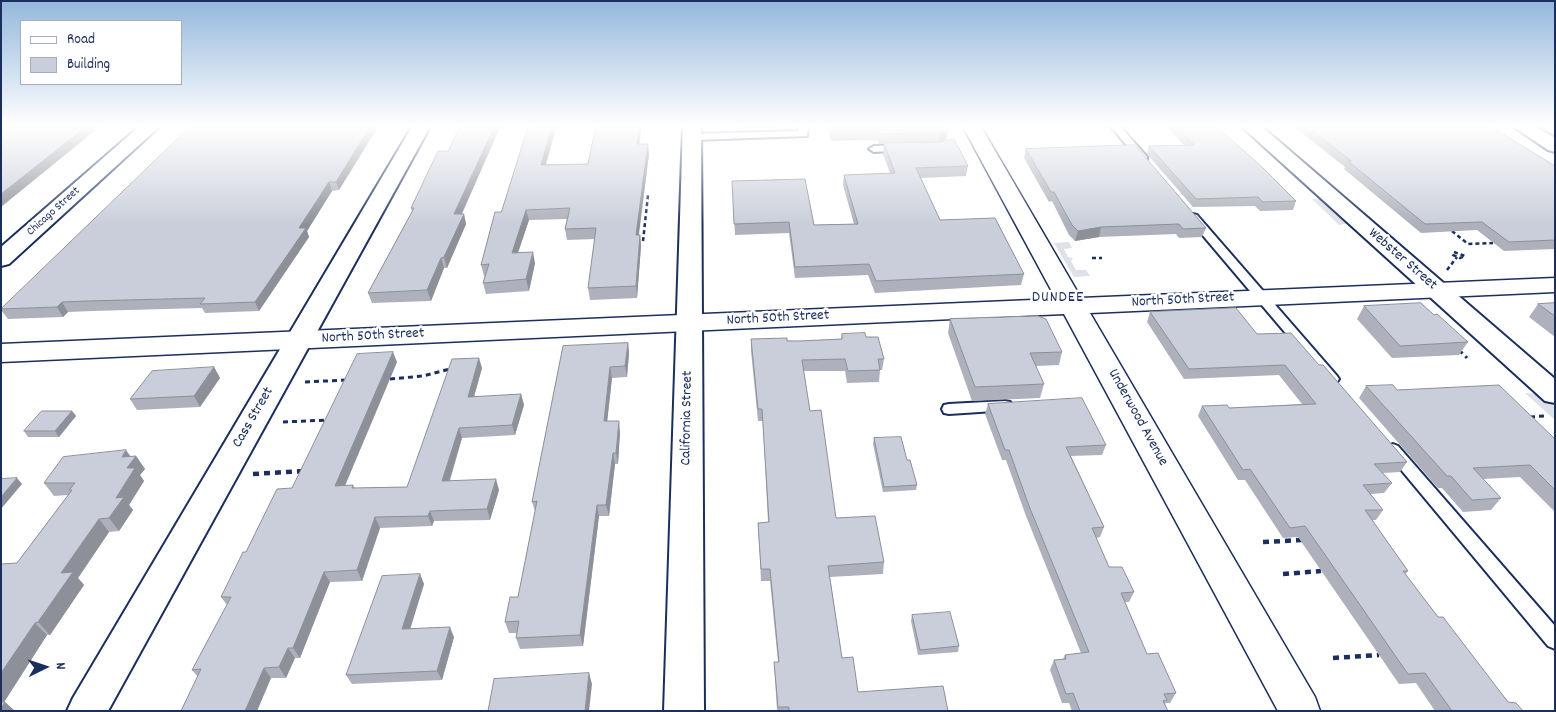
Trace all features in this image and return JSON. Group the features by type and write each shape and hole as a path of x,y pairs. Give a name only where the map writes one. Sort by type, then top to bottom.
{"street":[{"name":"Chicago Street","path":"1,259 115,158"},
{"name":"Cass Street","path":"87,711 403,158"},
{"name":"California Street","path":"684,711 692,158"},
{"name":"Underwood Avenue","path":"991,158 1300,711"},
{"name":"Webster Street","path":"1290,158 1441,281 1549,405"},
{"name":"North 50th Street","path":"1,353 1263,298 1441,281 1555,285"}],"lane":[{"path":"1142,158 1150,167"},
{"path":"1186,209 1343,391"},
{"path":"949,409 1018,406"},
{"path":"1381,436 1555,640"}],"path":[{"path":"643,241 648,195"},
{"path":"637,217 645,217"},
{"path":"1452,232 1468,244 1493,243"},
{"path":"1460,253 1468,244"},
{"path":"1452,253 1460,253 1465,256 1457,257 1452,253"},
{"path":"1441,281 1457,257"},
{"path":"1092,258 1102,258"},
{"path":"1463,348 1457,348 1467,358"},
{"path":"390,379 423,376 458,367"},
{"path":"300,382 354,380"},
{"path":"1526,418 1549,405"},
{"path":"278,422 335,420"},
{"path":"251,474 311,471"},
{"path":"1263,542 1312,539"},
{"path":"1283,574 1321,571"},
{"path":"1333,658 1379,655"}],"shaded area":[{"path":"1312,199 1322,199 1349,223 1339,225"},
{"path":"1069,242 1072,248 1064,249 1068,257 1073,258 1071,261 1076,270 1086,270 1090,276 1074,277 1054,243"},
{"path":"1525,393 1541,394 1555,407 1555,420"}],"building":[{"path":"1,158 46,158 1,194"},
{"path":"158,158 351,158 336,182 329,182 299,228 306,228 255,302 200,304 205,298 87,301 62,302 57,307 1,309"},
{"path":"435,158 480,158 454,214 464,214 427,290 368,293 414,208 411,208"},
{"path":"518,158 543,158 541,165 588,164 589,158 646,158 636,235 640,235 636,286 588,288 596,228 565,229 570,208 526,210 512,253 533,252 526,279 483,283 489,264 481,265 495,212 501,212"},
{"path":"890,158 964,158 968,166 916,168 940,220 995,218 1024,274 876,281 869,264 795,267 789,222 734,224 732,181 805,179 814,225 858,224 844,175 895,173"},
{"path":"1031,158 1146,158 1206,228 1183,229 1179,224 1101,227 1078,231 1072,225 1054,192 1051,192"},
{"path":"1160,158 1252,158 1296,201 1263,202 1258,197 1196,199"},
{"path":"1347,158 1542,158 1555,166 1555,240 1509,242 1482,222 1425,224 1348,161 1351,161"},
{"path":"1421,303 1434,315 1437,314 1468,342 1400,346 1364,306"},
{"path":"1555,303 1555,316 1538,304"},
{"path":"1236,308 1257,334 1291,333 1319,365 1323,365 1407,462 1374,464 1392,483 1363,485 1383,510 1365,510 1408,571 1403,571 1438,617 1443,617 1508,702 1516,703 1523,711 1452,711 1425,673 1408,674 1305,526 1290,528 1250,469 1243,470 1202,406 1227,405 1229,408 1316,404 1285,365 1189,369 1150,312"},
{"path":"1038,316 1046,319 1062,352 1030,353 1044,384 975,387 950,319"},
{"path":"865,333 866,337 878,337 884,359 878,359 880,370 848,371 845,359 802,360 810,411 821,410 836,518 875,516 884,562 828,566 842,658 853,657 858,692 943,686 948,711 789,711 789,707 778,707 774,662 779,662 770,569 761,569 758,523 769,522 762,409 758,409 751,339 787,338 787,341 799,341 842,339 842,334"},
{"path":"628,343 625,366 610,367 604,421 619,421 616,453 613,453 606,505 597,505 580,635 516,638 519,621 505,622 510,597 518,597 537,501 532,502 563,346"},
{"path":"393,352 335,486 353,485 352,488 407,487 452,359 479,358 468,397 521,394 512,425 459,428 442,481 496,479 487,509 430,511 428,516 375,517 357,570 324,572 293,648 288,648 279,667 264,668 245,711 181,711 201,669 192,670 231,597 221,597 277,489 292,488 357,354"},
{"path":"214,367 194,396 130,399 152,371"},
{"path":"1393,385 1397,390 1499,385 1555,439 1555,490 1530,465 1473,468 1501,498 1472,500 1451,476 1447,476 1366,386"},
{"path":"1082,398 1106,445 1066,447 1104,527 1092,528 1109,567 1122,567 1134,592 1121,593 1147,654 1158,653 1176,693 1164,694 1167,700 1163,701 1168,711 1080,711 1073,693 1066,694 1054,660 1066,659 1065,655 1089,652 1029,506 1009,450 1005,450 988,404"},
{"path":"42,411 72,411 55,431 24,431"},
{"path":"901,437 907,460 910,460 917,485 884,487 874,438"},
{"path":"126,450 122,457 136,456 127,468 135,468 116,498 124,497 109,518 99,519 61,573 73,572 1,673 1,564 17,563 72,490 69,490 75,483 44,483 63,457"},
{"path":"17,478 1,497 1,479"},
{"path":"420,574 402,629 450,627 437,671 346,675 382,576"},
{"path":"950,612 959,646 920,650 912,615"},
{"path":"589,673 585,711 488,711 494,679"}],"district":[{"name":"DUNDEE","path":"1058,299"}]}
